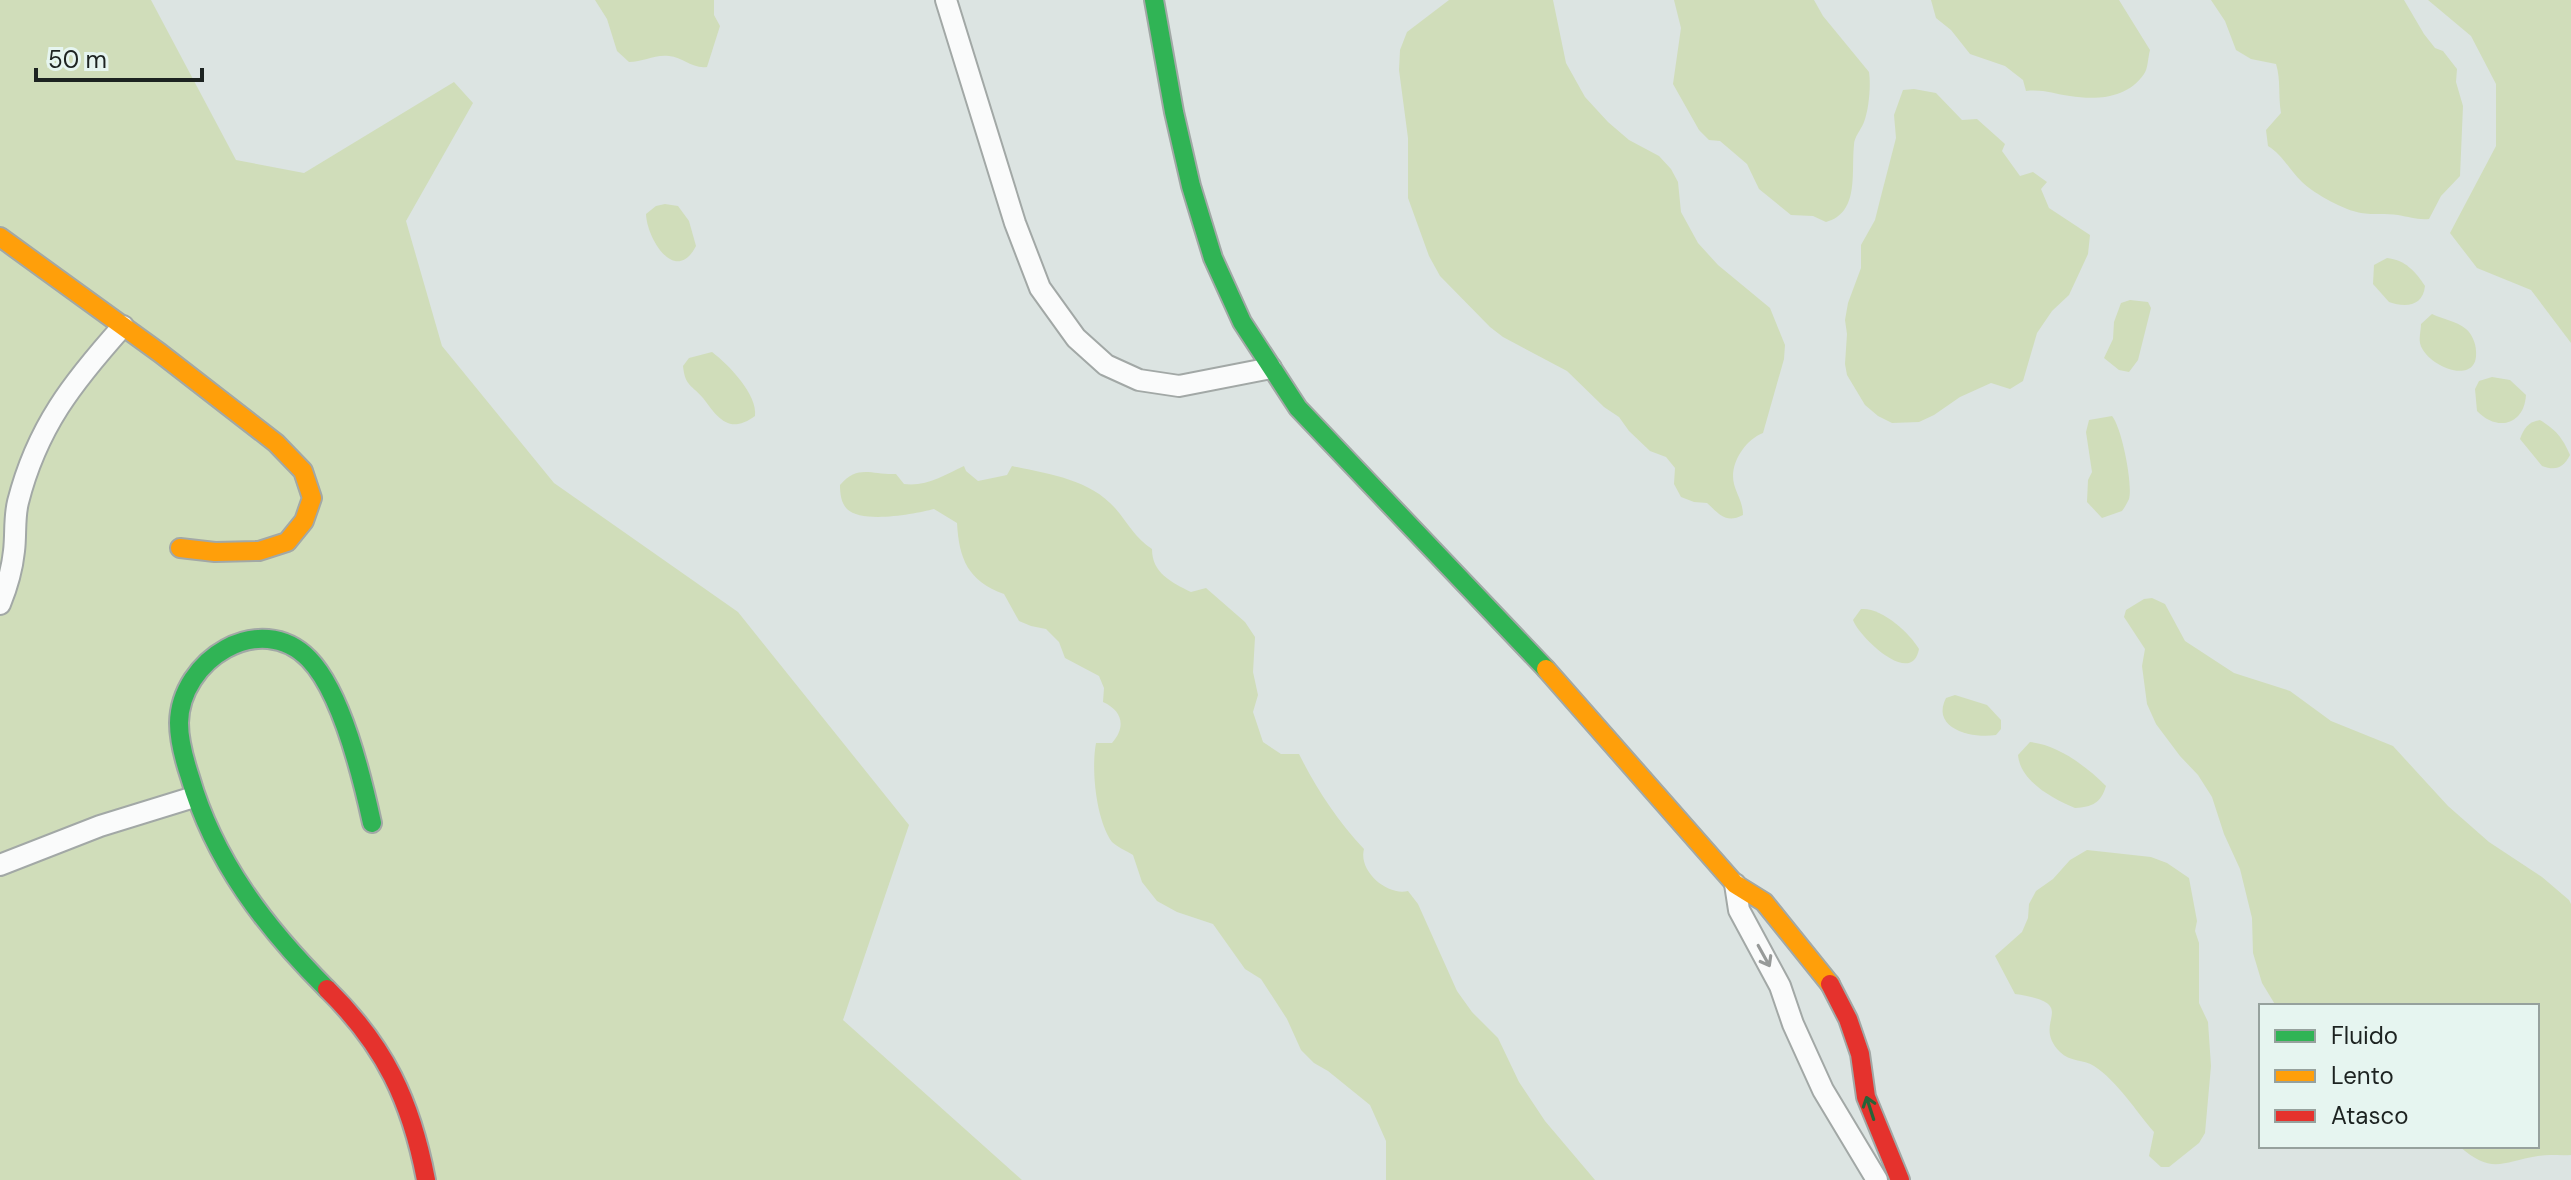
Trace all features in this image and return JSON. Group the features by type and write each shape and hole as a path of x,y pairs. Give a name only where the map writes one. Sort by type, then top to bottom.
{"street":[{"path":"946,0 1015,223 1040,288 1076,338 1106,365 1139,380 1179,386 1271,368"},
{"path":"1153,2 1173,109 1200,219 1228,295 1271,368 1298,408 1549,672 1735,884 1764,902 1826,977 1848,1019 1860,1054 1866,1097 1900,1180"},
{"path":"0,237 276,443 303,471 312,498 304,521 287,542 259,551 215,552 180,548"},
{"path":"0,604 9,582 14,555 17,505 33,457 52,416 79,376 123,326"},
{"path":"372,823 354,753 313,662 284,644 268,639 241,641 219,652 202,667 188,687 178,720 194,797 228,870 258,913 382,1052 408,1105 426,1180"},
{"path":"0,865 100,826 194,797"},
{"path":"1735,884 1739,910 1780,986 1793,1024 1823,1090 1877,1180"}],"green space":[{"path":"0,0 151,0 236,160 304,173 454,82 473,103 406,221 442,346 554,483 738,612 909,825 843,1020 1022,1180 0,1180"},
{"path":"595,0 714,0 714,15 720,26 707,67 669,56 629,62 617,51 607,19"},
{"path":"1449,0 1553,0 1566,63 1585,97 1629,140 1659,156 1671,169 1678,182 1681,212 1698,243 1718,265 1770,308 1785,345 1784,359 1763,433 1750,441 1736,461 1734,484 1743,515 1727,518 1707,503 1681,497 1674,484 1675,468 1666,457 1650,451 1619,417 1604,407 1567,371 1490,327 1440,276 1429,256 1408,198 1408,138 1399,70 1400,50 1407,32"},
{"path":"1674,0 1814,0 1823,16 1869,72 1867,111 1854,142 1852,190 1844,210 1837,217 1826,222 1813,216 1791,215 1759,189 1747,164 1720,141 1709,140 1699,130 1673,84 1681,28"},
{"path":"1931,0 2119,0 2150,50 2146,69 2129,89 2110,96 2080,97 2026,91 2023,80 2005,66 1970,54 1951,30 1936,18"},
{"path":"2211,0 2404,0 2424,34 2457,69 2456,82 2463,106 2460,176 2441,196 2429,219 2354,211 2322,197 2302,182 2268,146 2266,130 2281,113 2276,64 2251,59 2236,50 2225,21"},
{"path":"2428,0 2571,0 2571,343 2531,290 2477,268 2450,233 2496,146 2496,84 2471,36"},
{"path":"1903,90 1936,93 1962,120 1977,119 2005,144 2002,151 2020,176 2033,172 2047,182 2041,189 2049,208 2090,235 2088,254 2069,295 2052,311 2037,333 2023,381 2010,389 1991,383 1960,397 1919,422 1892,423 1865,405 1847,375 1845,320 1861,268 1861,245 1875,220 1896,138 1894,115"},
{"path":"656,206 678,206 689,221 696,246 688,257 680,261 672,260 657,246 648,224 646,214"},
{"path":"2387,258 2404,264 2425,286 2421,298 2413,304 2389,302 2373,284 2374,265"},
{"path":"2130,300 2148,302 2151,308 2138,360 2129,372 2119,370 2104,358 2113,339 2114,322 2121,303"},
{"path":"2432,314 2458,324 2470,334 2476,351 2475,362 2469,369 2451,370 2431,359 2424,351 2420,343 2421,324"},
{"path":"712,352 734,372 752,399 755,416 746,422 725,422 687,381 683,366 689,358"},
{"path":"2492,377 2510,380 2526,395 2515,419 2493,422 2477,411 2475,389 2479,381"},
{"path":"2112,416 2123,444 2130,492 2122,511 2102,518 2087,502 2088,480 2092,472 2086,432 2089,420"},
{"path":"2540,420 2558,434 2570,455 2559,467 2542,466 2520,439 2527,426"},
{"path":"964,466 978,481 1007,475 1012,466 1054,475 1093,490 1115,508 1136,535 1152,549 1155,564 1164,576 1191,592 1206,588 1245,622 1255,637 1253,672 1258,695 1253,712 1263,742 1281,754 1299,754 1328,804 1364,849 1365,866 1370,873 1391,890 1408,891 1418,904 1457,991 1472,1012 1498,1038 1519,1082 1545,1121 1595,1180 1386,1180 1386,1141 1370,1105 1301,1050 1287,1019 1261,979 1245,969 1213,924 1177,912 1157,901 1142,882 1133,855 1112,842 1102,821 1094,766 1096,743 1112,743 1121,725 1115,710 1103,702 1104,688 1099,676 1065,658 1059,642 1046,629 1019,621 1004,594 974,575 963,558 957,523 934,509 876,517 854,514 841,498 840,485 859,473 896,474 904,484 920,484"},
{"path":"2152,598 2165,604 2185,641 2234,673 2290,691 2331,721 2393,746 2448,806 2489,842 2542,877 2569,900 2571,1155 2542,1155 2497,1164 2480,1161 2461,1148 2539,1148 2539,1004 2275,1004 2262,983 2253,953 2252,918 2240,869 2212,797 2156,724 2147,704 2142,666 2145,649 2124,617 2126,610 2144,599"},
{"path":"1861,609 1886,616 1902,628 1919,649 1914,660 1907,663 1897,661 1875,647 1853,620"},
{"path":"1955,695 1987,705 2001,720 2001,729 1996,735 1966,733 1949,724 1943,709 1946,698"},
{"path":"2030,742 2051,747 2090,771 2106,786 2098,800 2091,805 2075,808 2039,788 2025,773 2018,755"},
{"path":"2087,850 2151,857 2167,863 2189,878 2199,943 2199,1003 2208,1022 2211,1066 2205,1133 2199,1143 2169,1167 2161,1167 2149,1156 2154,1132 2126,1097 2094,1066 2060,1052 2052,1041 2052,1015 2047,1003 2015,994 1995,956 2022,932 2028,918 2029,904 2036,891 2053,879 2070,860"}],"traffic: fast":[{"path":"1154,0 1191,186 1213,258 1242,322 1298,408 1546,669"},
{"path":"327,989 283,942 245,892 200,808 184,757 179,723 183,700 193,679 208,662 226,649 247,641 268,639 289,645 309,659 321,674 341,714 372,823"}],"traffic: slow":[{"path":"0,237 160,353 276,443 303,471 312,498 304,521 287,542 259,551 215,552 180,548"},
{"path":"1546,669 1735,884 1764,902 1830,984"}],"traffic: jam":[{"path":"1830,984 1848,1019 1860,1054 1866,1097 1900,1180"},
{"path":"327,989 365,1032 393,1076 412,1125 426,1180"}]}
